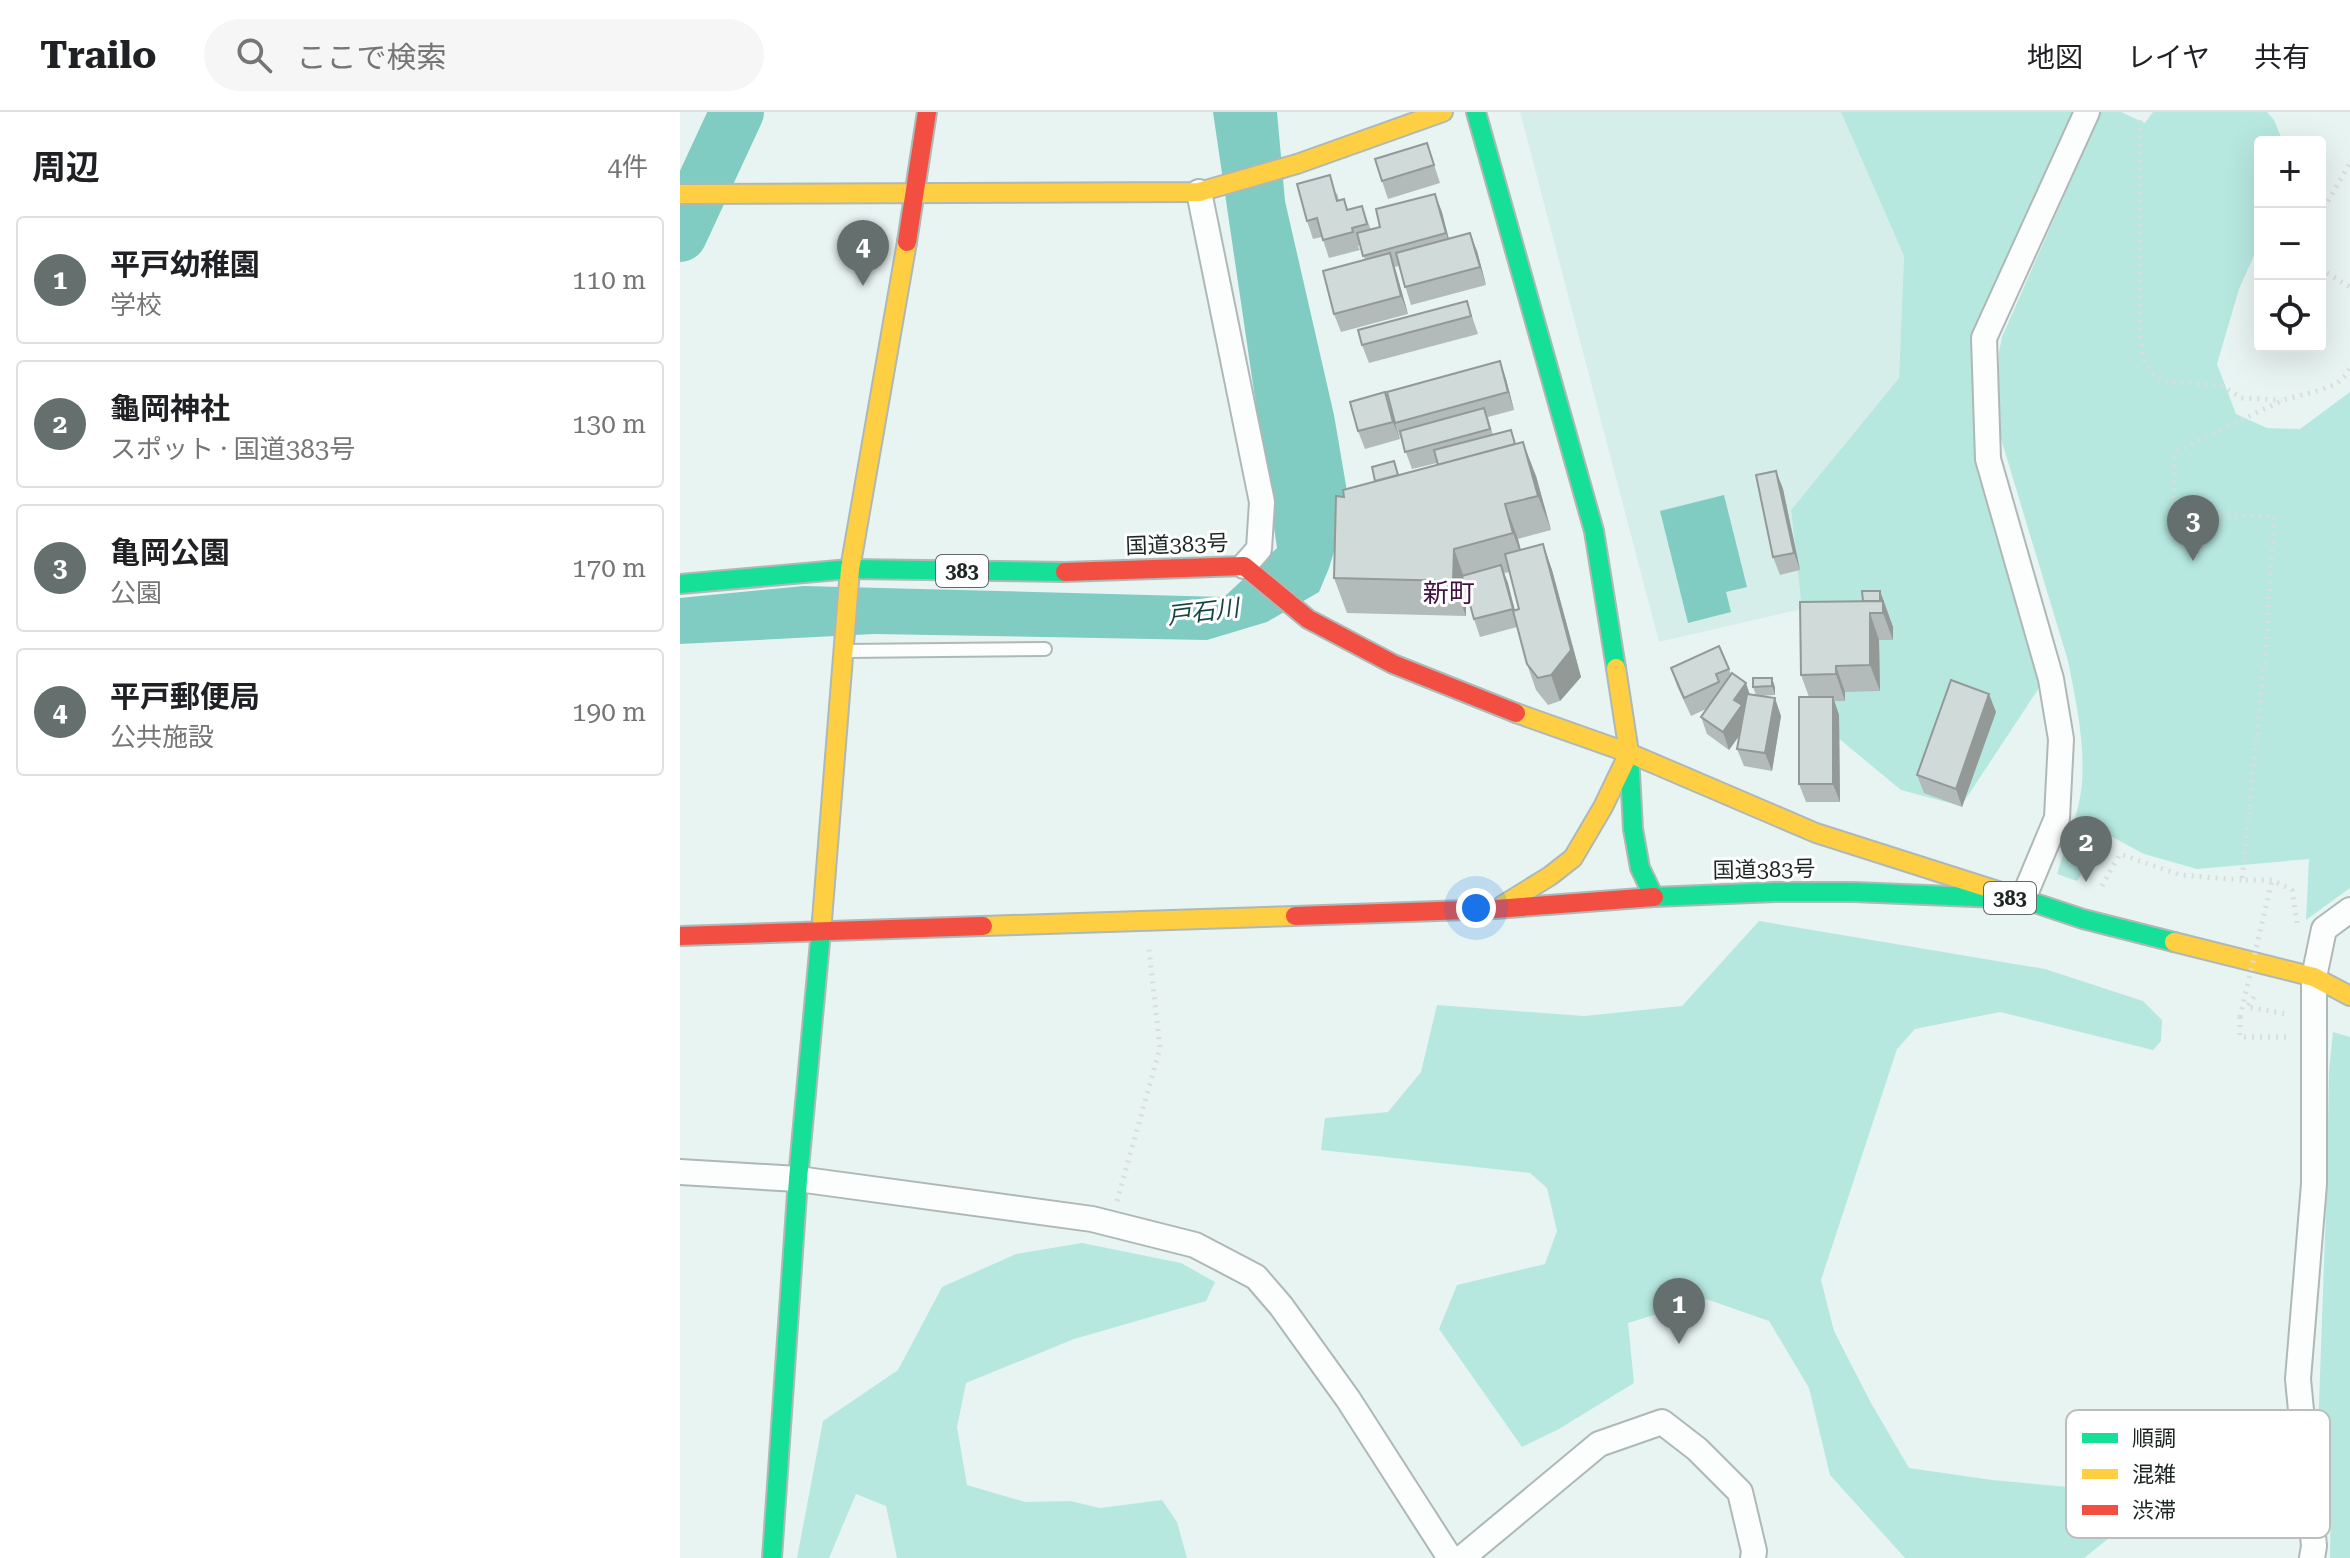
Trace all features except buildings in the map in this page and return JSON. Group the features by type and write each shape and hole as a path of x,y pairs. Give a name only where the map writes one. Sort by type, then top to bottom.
{"main road":[{"path":"772,1558 798,1179 850,569 916,193 927,112"},
{"path":"680,194 1199,192 1297,164 1443,112"},
{"path":"1476,112 1594,531 1629,753 1635,842 1640,868 1654,897"},
{"name":"国道383号","path":"680,584 850,569 1050,572 1244,566 1308,619 1393,664 1526,717 1629,753 1816,833 2083,919 2314,977 2350,996"},
{"path":"1495,909 1550,876 1573,858 1603,807 1629,753"},
{"name":"国道383号","path":"680,936 1495,909 1776,892 2023,899"}],"street":[{"path":"2023,899 2057,818 2061,739 2044,652 1988,459 1984,338 2087,112"},
{"path":"1199,192 1262,502 1259,549 1244,566"},
{"path":"2301,1410 2298,1379 2314,1184 2314,977 2324,929 2350,910"},
{"path":"680,1172 798,1179 1092,1219 1195,1245 1256,1277 1281,1306 1331,1374 1450,1558"},
{"path":"1462,1558 1599,1444 1662,1422 1697,1449 1740,1492 1753,1558"},
{"path":"2312,1558 2313,1538"}],"lane":[{"path":"843,645 1045,649"}],"path":[{"path":"2140,120 2140,334 2143,357 2150,371 2164,382 2221,385 2241,398 2283,400"},
{"path":"2324,208 2350,163"},
{"path":"2326,273 2350,287"},
{"path":"2242,880 2267,636 2274,516 2173,514 2175,452 2283,400 2336,384 2350,368"},
{"path":"2120,854 2180,875 2272,880 2292,890 2298,925"},
{"path":"2272,880 2240,1017 2240,1037 2314,1037"},
{"path":"1110,1224 1160,1048 1146,921"}],"shaded area":[{"path":"1520,112 1841,112 1904,256 1899,378 1791,510 1802,609 1659,642"}],"green space":[{"path":"1841,112 2074,112 1974,334 2041,685 1961,806 1901,790 1814,718 1791,510 1899,378 1904,256"},
{"path":"2101,112 2121,112 2145,123 2153,112 2267,112 2274,120 2281,136 2254,136 2254,255 2239,289 2217,364 2236,414 2267,428 2300,429 2350,392 2350,888 2306,920 2309,859 2197,869 2144,854 2107,834 2077,881 2057,874 2082,784 2081,738 2068,661 1999,432 1999,352 2002,337"},
{"path":"1759,921 2045,969 2143,1001 2162,1020 2161,1041 2153,1050 2000,1012 1915,1029 1897,1049 1821,1280 1834,1331 1909,1468 2066,1487 2066,1538 2109,1538 2084,1558 1905,1558 1830,1475 1809,1388 1769,1321 1706,1299 1628,1323 1634,1383 1559,1429 1522,1447 1439,1329 1457,1285 1545,1264 1557,1231 1547,1188 1530,1173 1321,1150 1325,1118 1388,1112 1421,1072 1437,1005 1584,1016 1682,1006"},
{"path":"2333,1032 2350,1037 2350,1558 2330,1558 2330,1410 2319,1410 2329,1071"},
{"path":"1082,1243 1181,1263 1215,1282 1206,1301 1074,1339 966,1383 957,1427 967,1485 1025,1502 1070,1501 1100,1508 1162,1500 1177,1522 1187,1558 897,1558 886,1506 856,1494 829,1558 797,1558 823,1421 898,1370 942,1287 1016,1254"}],"water":[{"name":"戸石川","path":"1213,112 1277,112 1285,201 1334,415 1349,503 1319,592 1267,622 1207,640 874,634 680,644 680,598 804,586 1224,597 1277,548"},
{"path":"1724,495 1747,587 1726,592 1731,612 1688,623 1660,511"}],"waterway":[{"path":"680,235 737,112"}],"traffic: fast":[{"path":"1476,112 1594,531 1616,668"},
{"path":"680,584 850,569 1065,572"},
{"path":"1629,753 1633,829 1640,868 1654,897 1854,892 2023,899 2083,919 2174,942"},
{"path":"772,1558 798,1179 822,920"}],"traffic: slow":[{"path":"680,194 1199,192 1297,164 1443,112"},
{"path":"822,920 850,569 907,242"},
{"path":"1503,905 1573,858 1603,807 1629,753 1616,668"},
{"path":"1516,713 1629,753 1816,833 2023,899"},
{"path":"983,926 1295,916"},
{"path":"2174,942 2314,977 2350,996"}],"traffic: jam":[{"path":"907,242 927,112"},
{"path":"1065,572 1244,566 1308,619 1393,664 1516,713"},
{"path":"1295,916 1495,909 1654,897"},
{"path":"680,936 983,926"}],"place":[{"name":"平戸郵便局","path":"863,286"},
{"name":"亀岡公園","path":"2193,561"},
{"name":"龜岡神社","path":"2086,882"},
{"name":"平戸幼稚園","path":"1679,1344"}],"district":[{"name":"新町","path":"1449,593"}]}
